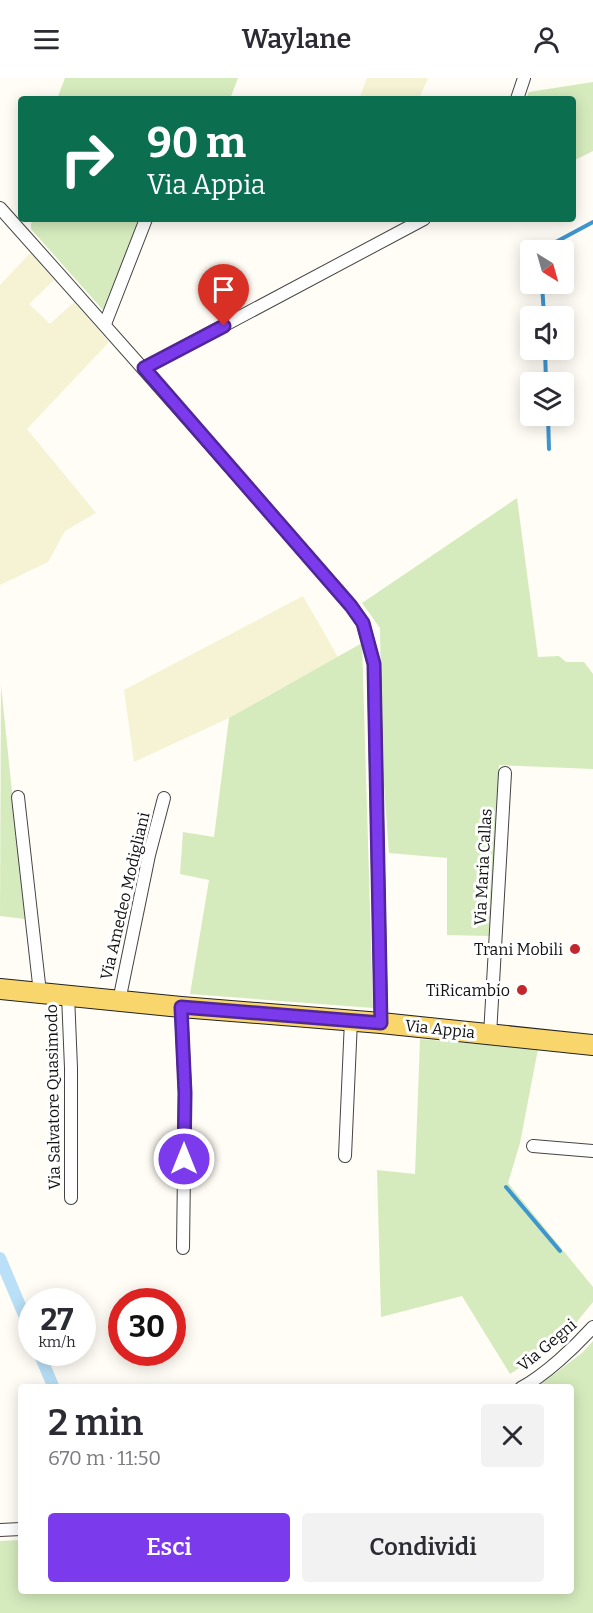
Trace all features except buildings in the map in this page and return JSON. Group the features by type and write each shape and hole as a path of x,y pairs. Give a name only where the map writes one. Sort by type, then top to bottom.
{"main road":[{"name":"Via Appia","path":"0,989 181,1007 351,1020 593,1045"}],"street":[{"path":"518,96 524,78"},
{"path":"0,208 144,368 351,606 363,623 374,664 381,1023"},
{"path":"105,324 145,222"},
{"path":"144,368 418,222"},
{"name":"Via Maria Callas","path":"490,1035 505,772"},
{"path":"18,797 40,993"},
{"name":"Via Amedeo Modigliani","path":"119,1000 149,855 164,798"},
{"name":"Via Salvatore Quasimodo","path":"68,995 71,1068 71,1198"},
{"path":"181,1007 185,1093 183,1248"},
{"path":"345,1156 351,1020"},
{"path":"533,1146 593,1151"},
{"name":"Via Gegni","path":"527,1384 593,1328"},
{"path":"0,1530 18,1529"}],"shaded area":[{"path":"367,78 428,78 420,96 360,96"},
{"path":"31,252 54,280 29,304 50,324 74,302 109,342 27,429 96,513 65,531 48,562 0,585 0,285"},
{"path":"303,596 338,657 229,718 134,762 124,690"}],"green space":[{"path":"65,78 238,78 231,96 58,96"},
{"path":"593,82 593,151 576,160 576,96 527,96 529,92"},
{"path":"32,222 140,222 105,310 31,229"},
{"path":"517,498 538,657 559,656 566,662 584,662 593,674 593,769 499,765 489,936 447,935 447,858 389,853 382,760 380,628 362,603"},
{"path":"362,643 373,1008 190,994 209,880 180,874 183,832 214,837 229,718"},
{"path":"1,685 25,919 0,916"},
{"path":"420,1039 538,1049 520,1143 508,1183 593,1287 593,1302 556,1345 510,1374 462,1296 381,1317 377,1170 415,1174"},
{"path":"593,1341 593,1613 0,1613 0,1541 18,1540 18,1594 574,1594 574,1384 541,1384 582,1353"}],"waterway":[{"path":"560,240 593,222"},
{"path":"543,294 543,306"},
{"path":"545,360 546,372"},
{"path":"548,426 549,449"},
{"path":"506,1187 560,1251"},
{"path":"0,1258 18,1301"},
{"path":"45,1366 52,1384"}],"place":[{"name":"Trani Mobili","path":"575,949"},
{"name":"TiRicambio","path":"522,990"}],"route":[{"path":"184,1159 185,1093 181,1007 381,1023 374,664 363,623 351,606 144,368 224,326"}]}
